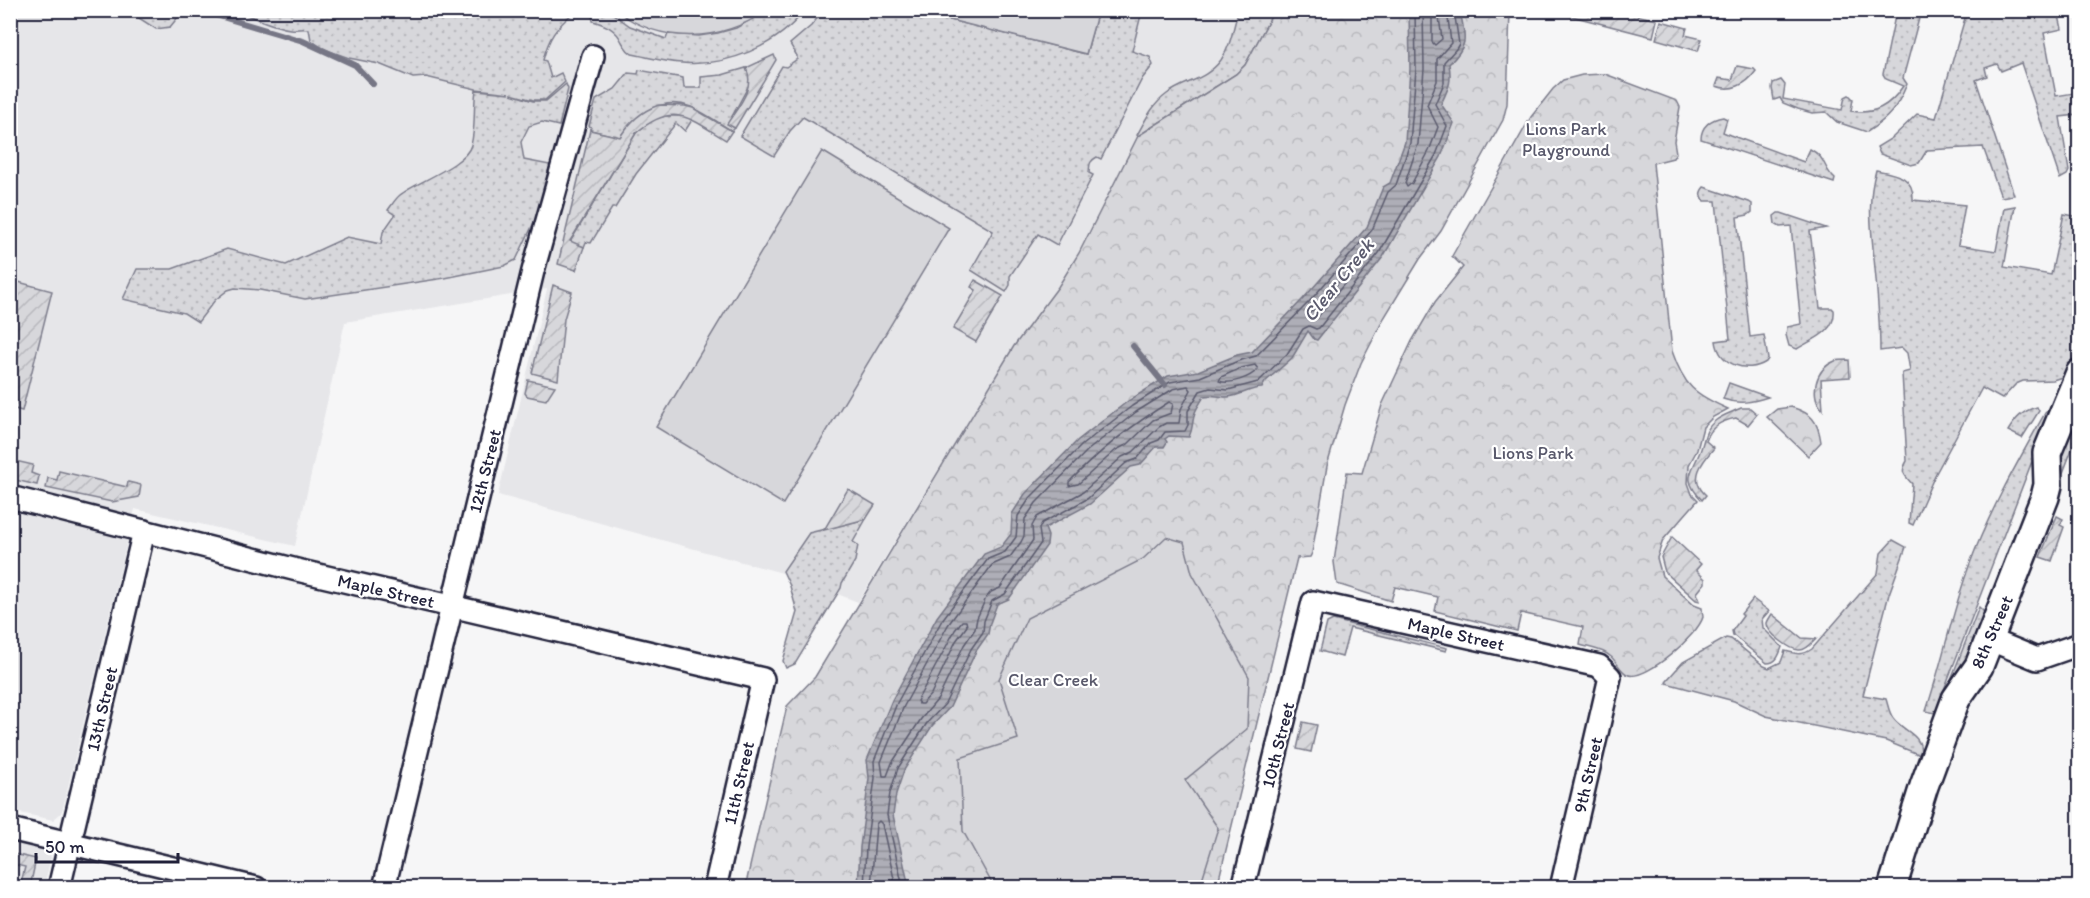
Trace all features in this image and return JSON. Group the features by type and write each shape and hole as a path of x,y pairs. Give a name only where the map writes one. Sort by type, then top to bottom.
{"street":[{"name":"12th Street","path":"384,888 533,271 593,56"},
{"name":"8th Street","path":"1892,888 1928,776 1956,699 1979,666 1991,640 2045,497 2048,485 2048,453 2079,373"},
{"name":"Maple Street","path":"10,497 297,570 763,679"},
{"name":"13th Street","path":"59,888 144,531"},
{"name":"Maple Street","path":"1313,602 1599,666"},
{"name":"10th Street","path":"1243,888 1313,602"},
{"path":"1991,640 2037,658 2079,644"},
{"name":"9th Street","path":"1561,888 1610,677 1599,666"},
{"name":"11th Street","path":"715,888 763,679"},
{"path":"10,829 256,888"}],"shaded area":[{"path":"11,11 1274,11 1203,96 1138,136 1079,253 1058,287 1014,346 858,602 786,574 498,495 547,289 345,322 295,546 135,509 63,808 53,820 11,811"},
{"path":"11,841 49,851 51,858 44,887 11,888"}],"green space":[{"path":"128,11 183,11 170,27 156,29"},
{"path":"234,11 572,11 573,13 554,34 543,60 546,61 551,78 561,73 565,82 545,100 533,100 511,94 533,101 546,101 566,84 568,89 559,126 542,122 529,126 521,142 524,160 550,165 537,216 516,260 504,266 445,278 305,299 260,290 235,288 228,290 215,300 198,322 184,313 123,299 137,269 172,269 227,249 286,265 347,237 381,244 383,232 395,215 388,210 398,197 451,166 467,152 473,138 476,90 510,93 476,89 426,77 413,78 379,64 349,58 324,49 311,40 309,29 283,28"},
{"path":"591,11 609,11 630,26 666,39 668,34 699,36 736,28 766,11 804,11 780,34 750,52 716,61 682,63 632,54 614,31 593,21"},
{"path":"617,11 766,11 730,29 711,34 691,35 653,30"},
{"path":"823,11 914,11 1086,54 1098,11 1142,11 1132,51 1150,57 1153,65 1142,79 1101,159 1097,157 1091,162 1089,173 1093,175 1057,245 1038,234 1010,276 1010,285 1006,292 971,270 993,231 803,117 790,131 774,156 740,136 782,66 786,67 797,59 790,44 811,26"},
{"path":"914,11 1098,11 1086,54"},
{"path":"1254,11 1274,11 1245,65 1236,74 1138,136 1150,113 1162,98 1174,89 1202,76 1221,60 1229,43 1238,12 1252,15"},
{"name":"Clear Creek","path":"1274,11 1510,11 1507,104 1503,120 1441,231 1420,259 1384,318 1361,363 1345,405 1327,466 1312,553 1310,557 1297,558 1217,887 745,888 787,706 815,677 1014,346 1058,287 1079,253 1138,136 1236,74 1245,65"},
{"path":"1552,11 1619,11 1657,20 1653,37"},
{"path":"1896,11 1921,11 1903,78 1907,84 1900,100 1887,117 1875,127 1867,132 1837,122 1826,112 1812,113 1783,103 1780,98 1774,100 1773,83 1781,80 1785,85 1783,99 1842,110 1845,97 1849,95 1853,99 1851,111 1859,112 1881,108 1887,104 1903,86 1886,79 1883,74"},
{"path":"1967,11 2058,11 2062,29 2044,33 2056,96 2074,93 2077,115 2060,117 2069,171 2067,175 2060,179 2021,63 2001,71 1997,64 1985,68 1987,76 1976,80 2014,195 2001,197 1983,147 1927,150 1919,163 1911,165 1880,154 1877,147 1892,138 1917,114 1936,118"},
{"path":"1661,21 1687,28 1685,35 1702,39 1698,51 1656,39"},
{"path":"774,55 776,60 735,128 727,124 747,90 749,83 746,68"},
{"path":"1737,66 1756,71 1748,80 1733,88 1716,86 1719,78 1732,80"},
{"path":"746,68 750,76 750,83 728,124 735,128 732,131 707,115 680,104 650,109 633,121 620,137 590,130 596,100 615,89 628,73 638,74 639,70 683,78 684,88 701,88 701,77 722,75"},
{"name":"Lions Park","path":"1605,74 1677,101 1680,107 1674,141 1676,153 1673,158 1653,163 1672,351 1681,373 1692,388 1707,399 1728,409 1713,417 1703,427 1697,450 1689,465 1688,483 1692,494 1698,500 1663,540 1657,558 1662,576 1694,605 1702,608 1703,617 1692,634 1671,655 1637,675 1626,674 1607,654 1580,645 1583,627 1521,613 1517,631 1435,611 1438,597 1395,587 1391,601 1337,584 1334,562 1347,472 1362,473 1382,405 1412,341 1435,302 1463,267 1452,256 1531,117 1553,89 1563,80 1582,75"},
{"path":"659,105 693,108 732,131 726,140 691,120 671,115 649,123 636,133 570,241 584,247 576,270 558,264 590,130 620,137 636,118"},
{"path":"665,116 684,116 692,120 685,131 676,123 636,174 591,243 586,242 584,247 570,242 636,133 651,120"},
{"path":"1723,117 1727,119 1723,132 1730,135 1804,162 1810,149 1822,159 1835,179 1834,183 1701,139 1701,134 1708,124 1714,119"},
{"path":"822,151 949,228 783,504 656,427"},
{"path":"1876,170 1897,175 1907,181 1913,192 1913,200 1965,205 1958,245 1996,251 2004,208 2015,206 2004,267 2051,275 2064,214 2079,217 2079,344 2068,371 2062,377 2053,380 2023,381 2016,384 2002,399 1982,388 1935,475 1913,525 1909,523 1912,484 1903,471 1907,461 1902,373 1910,371 1907,353 1902,348 1880,351 1870,214 1871,193"},
{"path":"1704,187 1752,204 1752,212 1737,217 1750,337 1764,335 1768,359 1759,366 1735,365 1722,356 1718,349 1716,341 1730,339 1716,201 1704,201 1701,191"},
{"path":"1778,213 1826,228 1810,231 1820,308 1832,308 1834,318 1822,334 1797,349 1789,346 1786,335 1787,327 1801,324 1791,226 1780,227 1775,224 1774,216"},
{"path":"11,280 52,291 22,411 11,408 11,317 18,291 11,289"},
{"path":"975,280 1003,296 976,342 953,329 976,290 971,287"},
{"path":"553,285 572,292 564,319 558,380 532,373"},
{"path":"1849,360 1850,377 1821,379 1823,410 1815,390 1819,376 1828,365 1835,361"},
{"path":"528,380 555,386 546,400 527,396 525,393"},
{"path":"1729,383 1768,397 1746,402 1723,399"},
{"path":"1791,407 1812,418 1818,428 1821,442 1808,456 1767,417 1777,409"},
{"path":"2037,407 2039,411 2022,438 2008,431 2020,416"},
{"path":"1741,408 1750,408 1757,414 1748,425 1736,418 1731,419 1717,425 1708,436 1706,441 1714,448 1701,465 1697,477 1706,495 1702,500 1691,486 1690,474 1706,434 1709,427 1718,419"},
{"path":"2051,408 1935,713 1926,711 1957,602 1977,546 2014,469 2045,413"},
{"path":"2070,418 2079,422 2079,431 2058,486 2057,454"},
{"path":"11,460 33,465 31,473 39,476 37,485 11,479"},
{"path":"59,471 127,487 128,482 141,485 139,497 112,502 46,488 48,478 57,480"},
{"path":"848,489 875,505 866,519 824,530"},
{"path":"2057,516 2063,519 2060,525 2064,527 2052,561 2040,557"},
{"path":"866,519 853,542 858,545 855,561 841,588 795,664 786,668 783,661 797,612 783,571 809,533"},
{"path":"1166,537 1184,542 1192,573 1249,677 1247,729 1185,780 1218,828 1200,886 1197,888 994,887 963,831 960,758 1018,739 999,679 1027,618 1143,559"},
{"path":"1672,537 1701,564 1696,570 1705,579 1705,583 1697,593 1700,601 1665,572 1661,557"},
{"path":"1893,540 1906,547 1889,594 1863,695 1886,699 1893,718 1916,738 1921,748 1920,755 1886,741 1766,716 1734,701 1666,683 1683,662 1726,638 1731,639 1769,668 1781,662 1785,651 1799,654 1812,649 1878,573 1881,553"},
{"path":"1753,599 1769,611 1762,619 1763,628 1782,647 1777,658 1770,663 1767,663 1733,635 1732,631 1743,616 1741,614"},
{"path":"1979,607 1989,617 1972,661 1945,695"},
{"path":"1772,614 1802,638 1816,639 1803,650 1791,647 1770,631 1767,623"},
{"path":"1333,620 1447,648 1446,651 1350,628 1342,657 1320,651 1327,623"},
{"path":"1303,722 1317,725 1311,752 1297,749"},
{"path":"14,854 36,859 30,887 20,887 25,867 12,864"}],"water":[{"name":"Clear Creek","path":"1409,11 1460,11 1464,40 1460,51 1449,64 1449,84 1441,104 1454,123 1441,157 1383,257 1317,340 1308,331 1292,358 1265,382 1262,388 1228,397 1204,396 1195,413 1189,437 1169,436 1165,439 1167,442 1164,447 1156,447 1140,465 1131,467 1090,504 1045,528 1048,536 1047,545 1009,599 997,604 988,634 976,651 950,707 932,726 904,770 896,794 893,815 909,887 858,887 860,847 869,778 867,760 892,700 937,617 984,554 1001,547 1011,534 1012,514 1025,494 1078,440 1128,401 1168,376 1198,371 1237,355 1252,352 1367,227 1383,187 1390,183 1405,142 1410,69"}],"waterway":[{"path":"199,10 303,41 355,65 373,84"},
{"path":"1133,346 1165,385"}],"park label":[{"name":"Lions Park Playground","path":"1566,139"}]}
